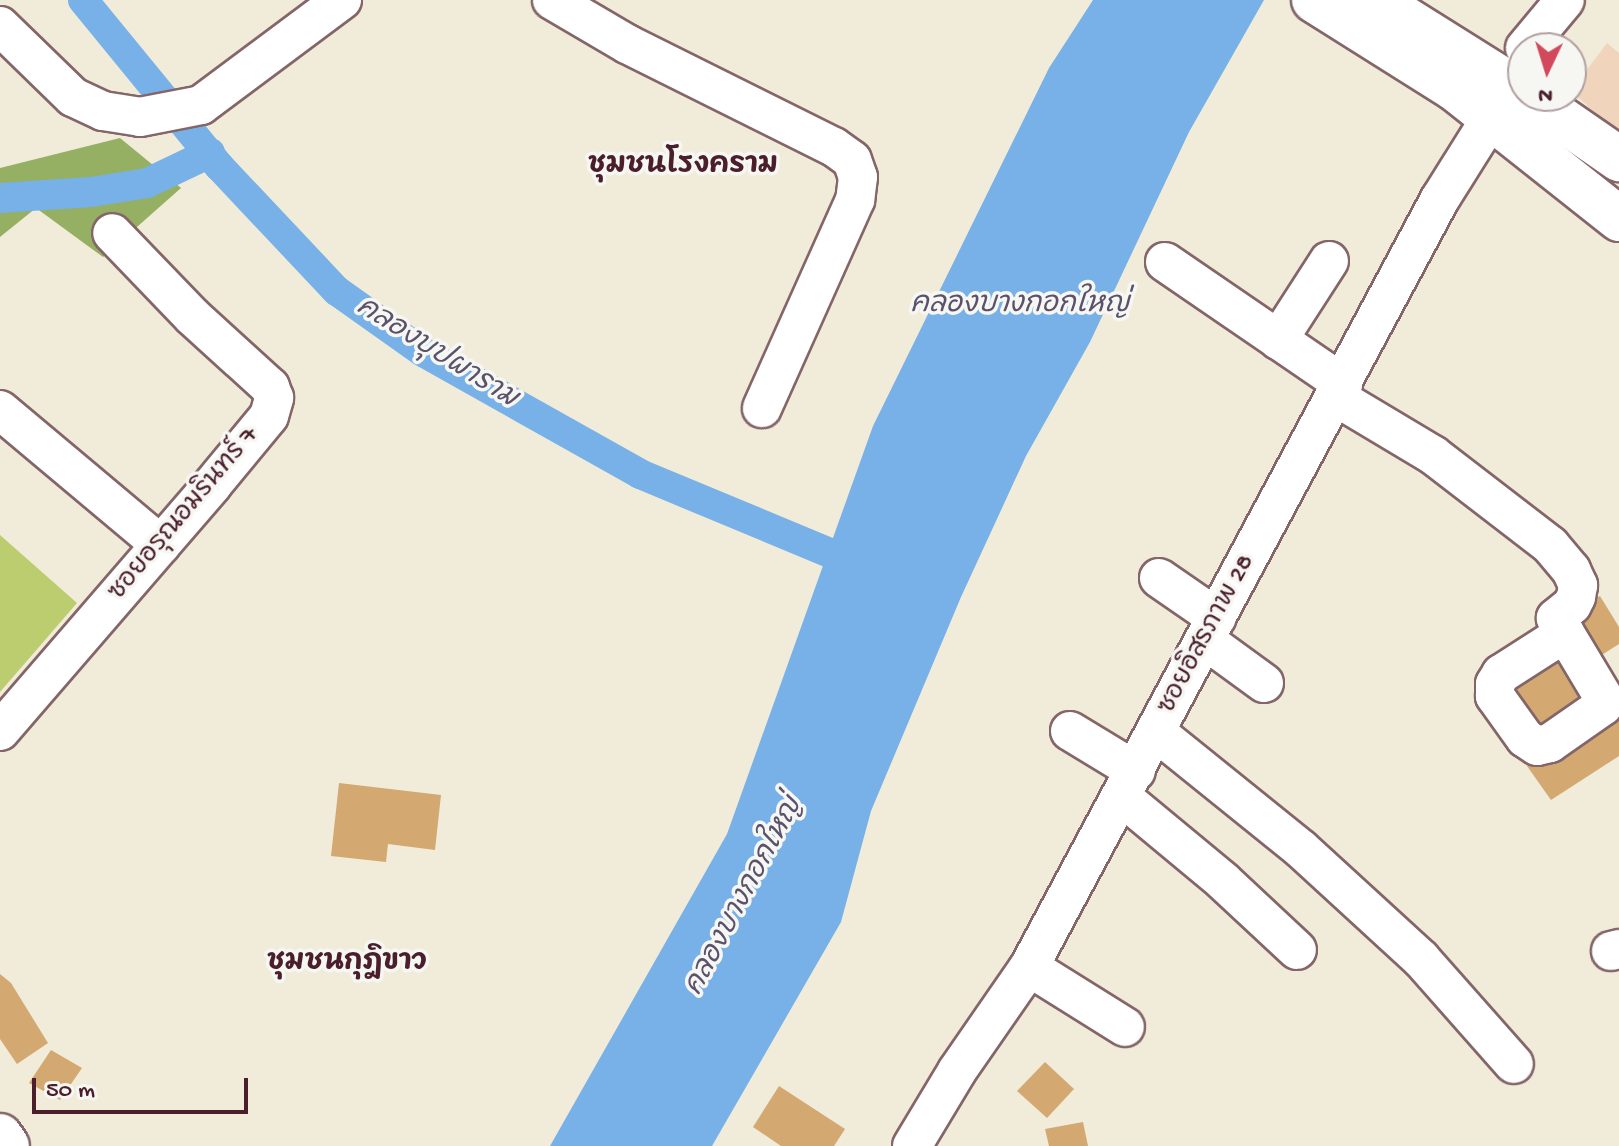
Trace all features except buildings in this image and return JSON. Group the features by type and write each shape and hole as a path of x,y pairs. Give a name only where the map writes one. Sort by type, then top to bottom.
{"main road":[{"path":"1314,0 1503,79 1619,219"},
{"path":"1375,0 1503,79 1619,159"},
{"path":"0,1136 7,1146"}],"street":[{"path":"552,0 627,44 834,147 852,160 858,177 855,200 762,408"},
{"name":"ซอยอิสรภาพ 28","path":"912,1146 957,1071 1029,967 1340,391 1503,79 1565,0"},
{"path":"0,26 73,97 103,111 140,117 184,109 336,2"},
{"name":"ซอยอรุณอมรินทร์ 7","path":"0,731 269,416 274,398 270,387 192,316 112,233"},
{"path":"1278,340 1329,261"},
{"path":"1165,262 1278,340 1340,391 1444,463 1550,545 1571,570 1578,585 1576,597 1556,618 1565,633"},
{"path":"0,410 161,545"},
{"path":"1159,578 1264,683"},
{"path":"1070,731 1129,784 1223,881 1297,950"},
{"path":"1156,732 1301,849 1421,959 1514,1064"},
{"path":"1029,967 1125,1027"}],"shaded area":[{"path":"1607,43 1619,53 1619,134 1587,105 1587,70"}],"green space":[{"path":"120,138 181,188 103,257 36,208 0,237 0,168"},
{"path":"0,535 77,603 0,692"}],"water":[{"name":"คลองบางกอกใหญ่","path":"1093,0 1264,0 1189,132 1090,342 1026,456 961,597 871,811 841,922 712,1146 550,1146 727,834 873,426 1049,68"}],"waterway":[{"name":"คลองบุปผาราม","path":"83,0 219,166 337,291 423,352 640,474 866,568"},
{"path":"0,198 91,192 147,183 210,153"}],"district":[{"name":"ชุมชนโรงคราม","path":"683,167"},
{"name":"ชุมชนกุฎิขาว","path":"347,964"}]}
